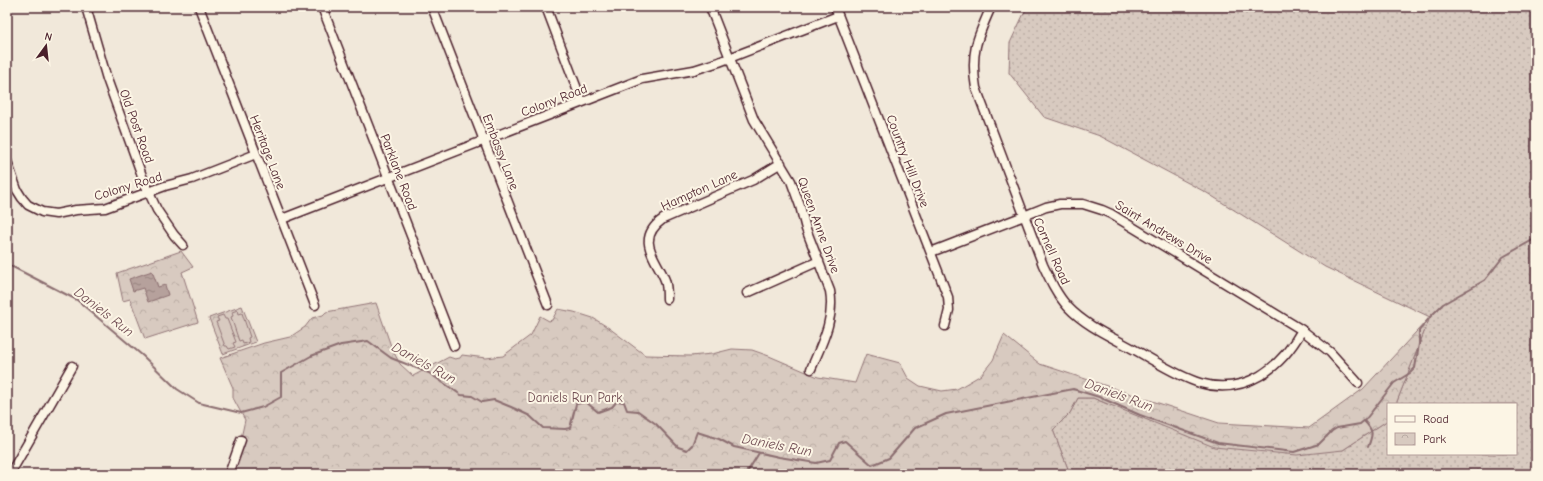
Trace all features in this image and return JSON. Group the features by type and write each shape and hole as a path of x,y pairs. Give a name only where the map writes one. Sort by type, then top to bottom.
{"street":[{"name":"Old Post Road","path":"86,7 107,79 149,192 157,210 174,235 183,245"},
{"name":"Heritage Lane","path":"199,7 315,305"},
{"name":"Parklane Road","path":"322,7 454,346"},
{"name":"Embassy Lane","path":"432,7 548,305"},
{"path":"546,7 582,102"},
{"name":"Queen Anne Drive","path":"710,7 754,120 794,187 806,228 830,291 832,310 829,326 812,369"},
{"name":"Country Hill Drive","path":"835,7 948,297 949,310 945,326"},
{"name":"Cornell Road","path":"991,7 974,50 973,66 976,88 1051,283 1068,306 1086,322 1191,380 1221,386 1240,383 1260,376 1277,364 1286,355 1302,330"},
{"name":"Colony Road","path":"282,219 642,79 694,70 838,16"},
{"name":"Colony Road","path":"7,161 22,198 28,205 42,212 56,214 76,210 105,208 149,192 192,179 256,154"},
{"name":"Hampton Lane","path":"667,299 664,278 651,256 649,249 650,238 655,226 663,219 753,180 781,163"},
{"name":"Saint Andrews Drive","path":"931,252 1046,207 1083,204 1102,210 1302,330 1330,352 1358,383"},
{"path":"747,293 819,261"},
{"path":"10,474 72,366"},
{"path":"229,474 241,440"}],"green space":[{"path":"1027,7 1536,7 1536,474 1070,474 1053,430 1070,413 1078,398 1093,398 1107,404 1343,450 1387,421 1387,455 1517,455 1517,403 1396,403 1430,317 1325,267 1207,193 1100,136 1044,117 1009,73 1010,43"},
{"path":"181,251 193,267 182,272 198,322 145,339 130,299 123,301 117,273"},
{"name":"Daniels Run Park","path":"376,303 392,349 400,364 413,376 449,357 455,359 460,358 462,355 486,358 503,356 531,335 540,316 549,321 552,320 558,309 593,318 645,355 690,356 712,354 732,349 752,350 818,377 855,383 866,354 900,363 908,378 920,386 942,391 957,389 981,375 993,360 1004,335 1040,364 1219,423 1309,428 1363,389 1430,317 1396,403 1387,403 1387,421 1343,450 1297,455 1214,447 1093,398 1078,398 1070,413 1053,430 1070,474 233,474 245,420 233,398 233,388 220,358 264,343 290,337 305,327 312,318 323,315 326,312"},
{"path":"242,306 256,342 223,354 209,318"},
{"path":"238,310 239,314 242,313 250,337 248,338 249,342 243,344 242,340 239,341 231,317 233,316 232,312"},
{"path":"223,315 225,319 227,319 236,342 233,343 235,347 229,349 225,346 216,322 219,321 217,317"}],"water":[{"path":"152,271 158,287 165,285 168,295 148,302 143,288 133,291 129,279"}],"waterway":[{"name":"Daniels Run","path":"7,264 77,300 143,356 177,389 199,403 241,413 263,407 281,397 281,373 311,356 341,345 368,341 391,358 429,373 461,395 472,396 482,402 494,400 530,416 543,428 570,428 576,404 586,402 598,412 612,407 617,401 624,402 627,410 638,411 656,424 678,447 687,450 692,445 697,432 719,439 734,447 816,463 830,460 839,443 845,441 872,465 889,458 915,428 946,414 1073,389 1099,397 1140,415 1218,443 1294,452 1319,444 1337,428 1360,424 1366,419 1394,383 1415,368 1419,344 1419,331 1443,304 1485,280 1503,257 1536,238"},
{"path":"1364,421 1370,427 1372,433 1368,447"},
{"path":"746,474 759,453"}]}
